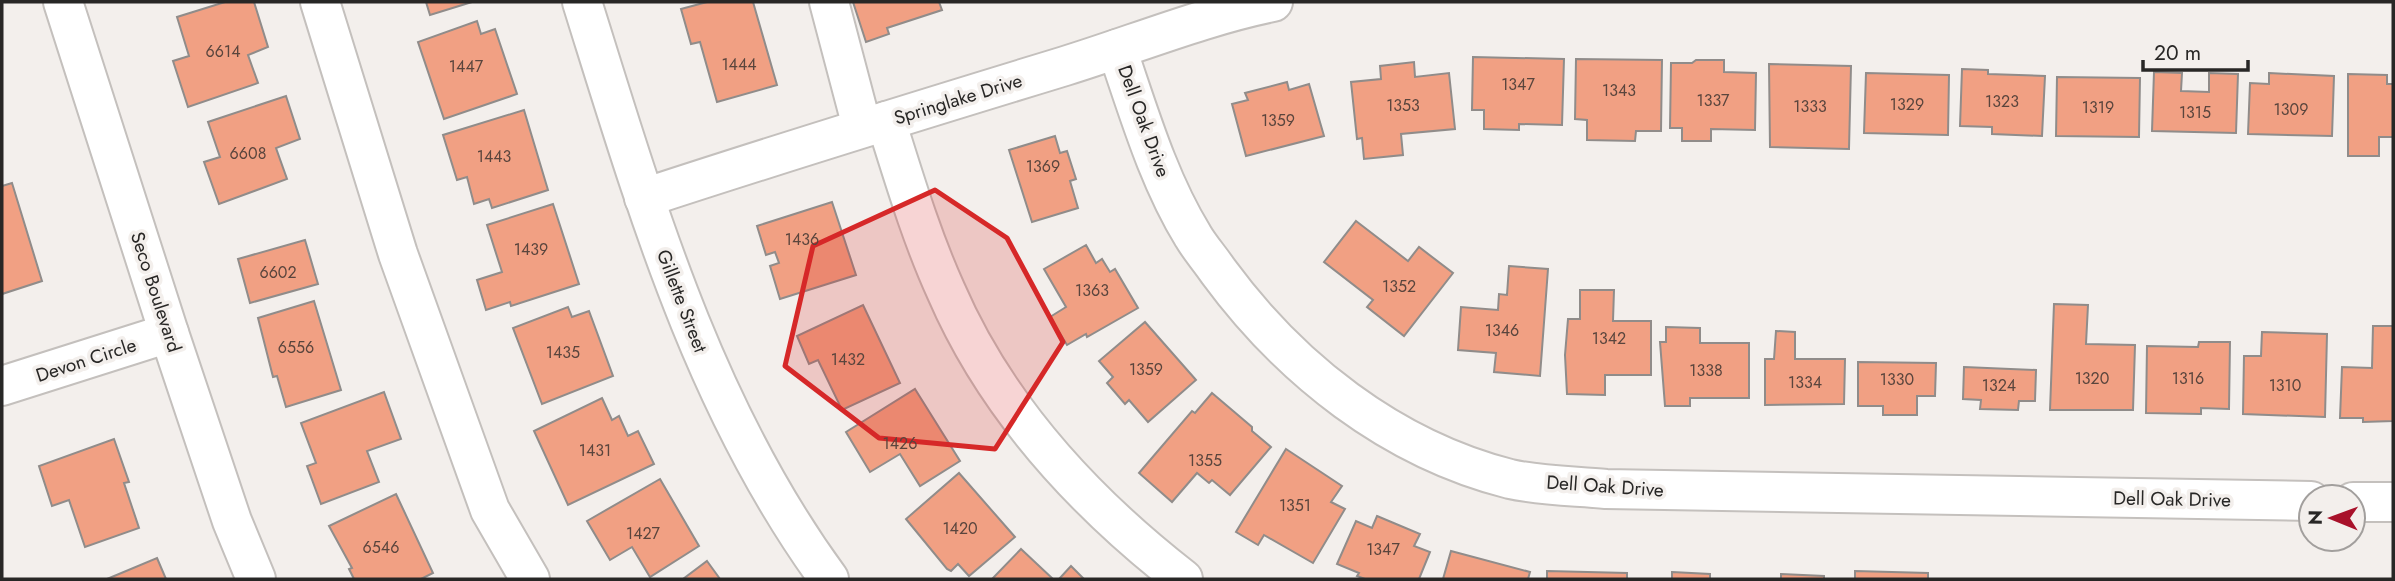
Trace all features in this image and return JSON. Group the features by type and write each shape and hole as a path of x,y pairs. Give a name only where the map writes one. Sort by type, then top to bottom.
{"street":[{"name":"Seco Boulevard","path":"63,2 169,333 232,521 256,579"},
{"path":"320,2 398,254 490,510 530,579"},
{"name":"Gillette Street","path":"582,2 644,198 702,354 747,451 796,534 829,579"},
{"path":"829,2 874,124 917,219 946,293 977,352 1019,418 1072,479 1133,537 1183,579"},
{"name":"Springlake Drive","path":"644,198 1250,6 1273,2"},
{"name":"Dell Oak Drive","path":"1118,49 1154,157 1193,236 1241,301 1298,362 1353,407 1425,450 1511,479 1605,489 2297,501"},
{"name":"Devon Circle","path":"2,386 169,333"},
{"path":"2367,502 2393,502"}],"highlighted area":[{"path":"935,190 1007,238 1063,342 995,449 879,438 785,366 813,246"}],"building":[{"path":"225,2 254,2 268,47 248,55 258,83 188,107 173,61 189,56 177,17"},
{"path":"426,2 472,2 430,15"},
{"path":"707,2 753,2 777,85 717,102 700,42 691,44 681,9"},
{"path":"853,2 939,2 942,10 887,28 889,34 866,42"},
{"path":"477,21 481,34 495,29 517,94 444,119 418,42"},
{"path":"1473,57 1564,59 1562,125 1519,124 1519,130 1484,129 1484,110 1472,110"},
{"path":"1576,59 1662,60 1661,131 1636,131 1635,141 1587,140 1587,120 1575,119"},
{"path":"1696,60 1724,60 1724,72 1756,73 1755,130 1711,129 1711,141 1682,141 1682,128 1670,128 1671,63 1692,63"},
{"path":"1414,62 1415,77 1449,73 1455,129 1401,134 1403,155 1364,159 1362,138 1357,139 1351,82 1381,79 1380,66"},
{"path":"1769,64 1851,66 1849,149 1770,147"},
{"path":"1962,69 1988,70 1988,74 2045,76 2042,136 1992,134 1992,127 1960,126"},
{"path":"2154,72 2182,73 2181,91 2209,92 2209,73 2238,74 2236,133 2152,131"},
{"path":"1866,73 1949,75 1948,135 1864,133"},
{"path":"2269,73 2334,76 2332,136 2248,134 2250,83 2269,84"},
{"path":"2348,74 2387,75 2387,84 2393,84 2393,137 2379,137 2379,156 2348,156"},
{"path":"2057,77 2140,78 2139,137 2056,136"},
{"path":"1287,82 1289,90 1309,84 1324,136 1246,156 1232,104 1248,100 1245,93"},
{"path":"286,96 300,139 276,148 287,179 219,204 204,162 220,157 208,122"},
{"path":"524,110 548,190 492,208 489,199 474,204 467,177 457,180 443,135"},
{"path":"1055,136 1060,153 1067,151 1076,179 1070,181 1078,208 1032,222 1009,150"},
{"path":"12,183 42,281 2,294 2,186"},
{"path":"832,202 856,275 780,299 770,266 779,263 775,252 766,255 757,226"},
{"path":"553,204 579,284 511,306 510,302 486,310 477,280 502,272 487,225"},
{"path":"1356,221 1408,261 1419,247 1453,273 1404,336 1367,307 1373,300 1324,262"},
{"path":"305,240 318,284 250,303 238,259"},
{"path":"1086,245 1096,263 1102,259 1110,272 1115,269 1138,308 1087,337 1086,334 1067,345 1050,317 1066,307 1044,269"},
{"path":"1509,266 1548,269 1540,376 1494,372 1496,353 1458,350 1461,307 1498,310 1499,294 1507,295"},
{"path":"1580,290 1614,290 1613,321 1651,321 1651,375 1605,375 1605,395 1567,394 1565,355 1568,319 1580,319"},
{"path":"314,301 341,390 286,407 277,376 273,377 258,318"},
{"path":"2054,304 2088,305 2086,344 2135,345 2133,410 2050,410"},
{"path":"863,305 900,383 842,410 818,360 809,364 797,336"},
{"path":"568,307 572,317 589,311 613,376 542,404 513,328"},
{"path":"1145,322 1196,380 1148,422 1129,400 1125,404 1107,383 1113,377 1099,361"},
{"path":"2373,326 2393,326 2393,421 2363,422 2363,418 2340,418 2342,367 2372,368"},
{"path":"1666,327 1700,328 1700,343 1749,343 1749,398 1690,398 1690,406 1665,406 1660,342 1666,342"},
{"path":"1776,331 1795,332 1795,359 1845,359 1844,404 1765,405 1765,359 1774,359"},
{"path":"2262,332 2327,334 2325,417 2243,414 2244,356 2261,356"},
{"path":"2199,342 2230,342 2229,409 2201,408 2201,414 2146,413 2147,346 2198,347"},
{"path":"1858,362 1936,363 1935,396 1917,396 1917,415 1883,415 1883,406 1858,406"},
{"path":"1964,367 2036,370 2035,401 2019,401 2018,410 1980,409 1981,400 1963,399"},
{"path":"915,389 960,461 920,486 900,454 870,472 846,432"},
{"path":"384,392 401,439 367,451 379,482 321,504 307,466 316,463 301,423"},
{"path":"1212,393 1271,447 1230,495 1212,480 1209,483 1197,473 1172,502 1139,473 1192,411 1195,413"},
{"path":"602,398 612,420 619,416 628,436 638,431 654,464 568,505 534,431"},
{"path":"114,439 129,482 124,483 139,528 85,547 69,500 52,506 39,466"},
{"path":"1286,449 1342,486 1331,502 1345,509 1313,563 1264,535 1258,545 1236,532"},
{"path":"959,473 1015,537 969,576 958,564 951,571 947,569 906,519"},
{"path":"660,479 699,546 650,577 632,547 610,560 587,521"},
{"path":"396,494 433,573 421,579 354,579 349,569 352,568 329,526"},
{"path":"1377,516 1420,534 1414,546 1430,552 1419,579 1365,579 1357,576 1359,573 1337,564 1356,521 1372,528"},
{"path":"1021,549 1053,579 992,579"},
{"path":"1451,551 1530,572 1528,579 1443,579"},
{"path":"157,558 166,579 107,579"},
{"path":"707,561 720,579 683,579"},
{"path":"1071,566 1084,579 1059,579"},
{"path":"1547,571 1627,573 1627,579 1547,579"},
{"path":"1855,571 1928,573 1928,579 1855,579"},
{"path":"1672,572 1710,574 1710,579 1672,579"},
{"path":"1781,574 1824,576 1824,579 1781,579"}]}
